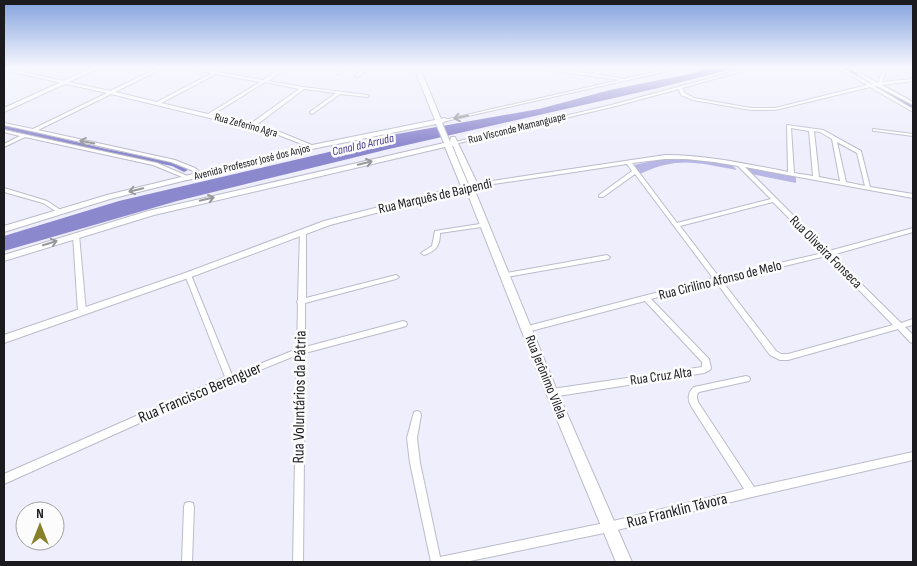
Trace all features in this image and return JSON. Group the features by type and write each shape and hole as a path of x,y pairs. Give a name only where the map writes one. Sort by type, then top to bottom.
{"main road":[{"path":"4,110 38,94"},
{"path":"430,94 443,122"},
{"path":"433,94 443,122"},
{"name":"Rua Jerônimo Vilela","path":"443,122 552,392 624,562"},
{"name":"Avenida Professor José dos Anjos","path":"4,229 59,211 312,147 443,122"},
{"name":"Avenida Professor José dos Anjos","path":"4,258 76,235 199,201 451,142"},
{"name":"Rua Marquês de Baipendi","path":"4,339 188,275 303,232 357,215 470,188"}],"street":[{"path":"4,146 107,94"},
{"name":"Rua Zeferino Agra","path":"116,94 210,115 278,133 312,147"},
{"path":"157,104 175,94"},
{"path":"210,115 244,94"},
{"path":"251,126 294,94"},
{"path":"312,113 336,94"},
{"path":"352,94 368,96"},
{"name":"Avenida Professor José dos Anjos","path":"443,122 563,94"},
{"name":"Rua Visconde Mamanguape","path":"451,142 653,94"},
{"path":"684,94 693,99 765,110 782,108 838,94"},
{"path":"889,94 913,112"},
{"path":"896,94 912,102"},
{"path":"4,124 173,161 193,169 200,175"},
{"path":"791,173 789,126 821,131 859,152 868,188"},
{"path":"810,129 816,178"},
{"path":"876,130 913,135"},
{"path":"4,132 155,164 189,178"},
{"path":"834,138 843,184"},
{"name":"Rua Marquês de Baipendi","path":"470,188 677,157 701,158 739,164 913,196"},
{"path":"629,163 716,280 773,353 780,357 788,357 913,322"},
{"name":"Rua Oliveira Fonseca","path":"739,164 913,340"},
{"path":"601,196 636,171"},
{"path":"4,190 45,202 59,211"},
{"path":"675,225 775,200"},
{"path":"424,253 434,250 437,244 437,232 486,225"},
{"name":"Rua Cirilino Afonso de Melo","path":"527,328 827,254 913,230"},
{"name":"Rua Voluntários da Pátria","path":"298,562 303,232"},
{"path":"76,235 82,312"},
{"path":"506,275 607,258"},
{"path":"188,275 230,379"},
{"path":"301,302 396,277"},
{"name":"Rua Cruz Alta","path":"552,392 704,370 707,368 706,361 646,298"},
{"name":"Rua Francisco Berenguer","path":"4,479 230,379 300,352 402,324"},
{"path":"746,379 697,389 692,396 694,403 752,492"},
{"path":"417,415 412,438 415,463 436,562"},
{"name":"Rua Franklin Távora","path":"441,562 609,527 752,492 913,456"},
{"path":"187,562 189,507"}],"shaded area":[{"path":"682,157 731,164 737,170 699,163 677,163 654,168 640,174 634,165"},
{"path":"744,167 796,176 796,183 751,174"}],"water":[{"name":"Canal do Arruda","path":"594,94 630,94 389,149 177,201 4,251 4,236 119,201 359,145 380,137 539,109"}],"waterway":[{"path":"891,94 913,107"},
{"path":"4,127 106,151 174,164 184,170"}]}
